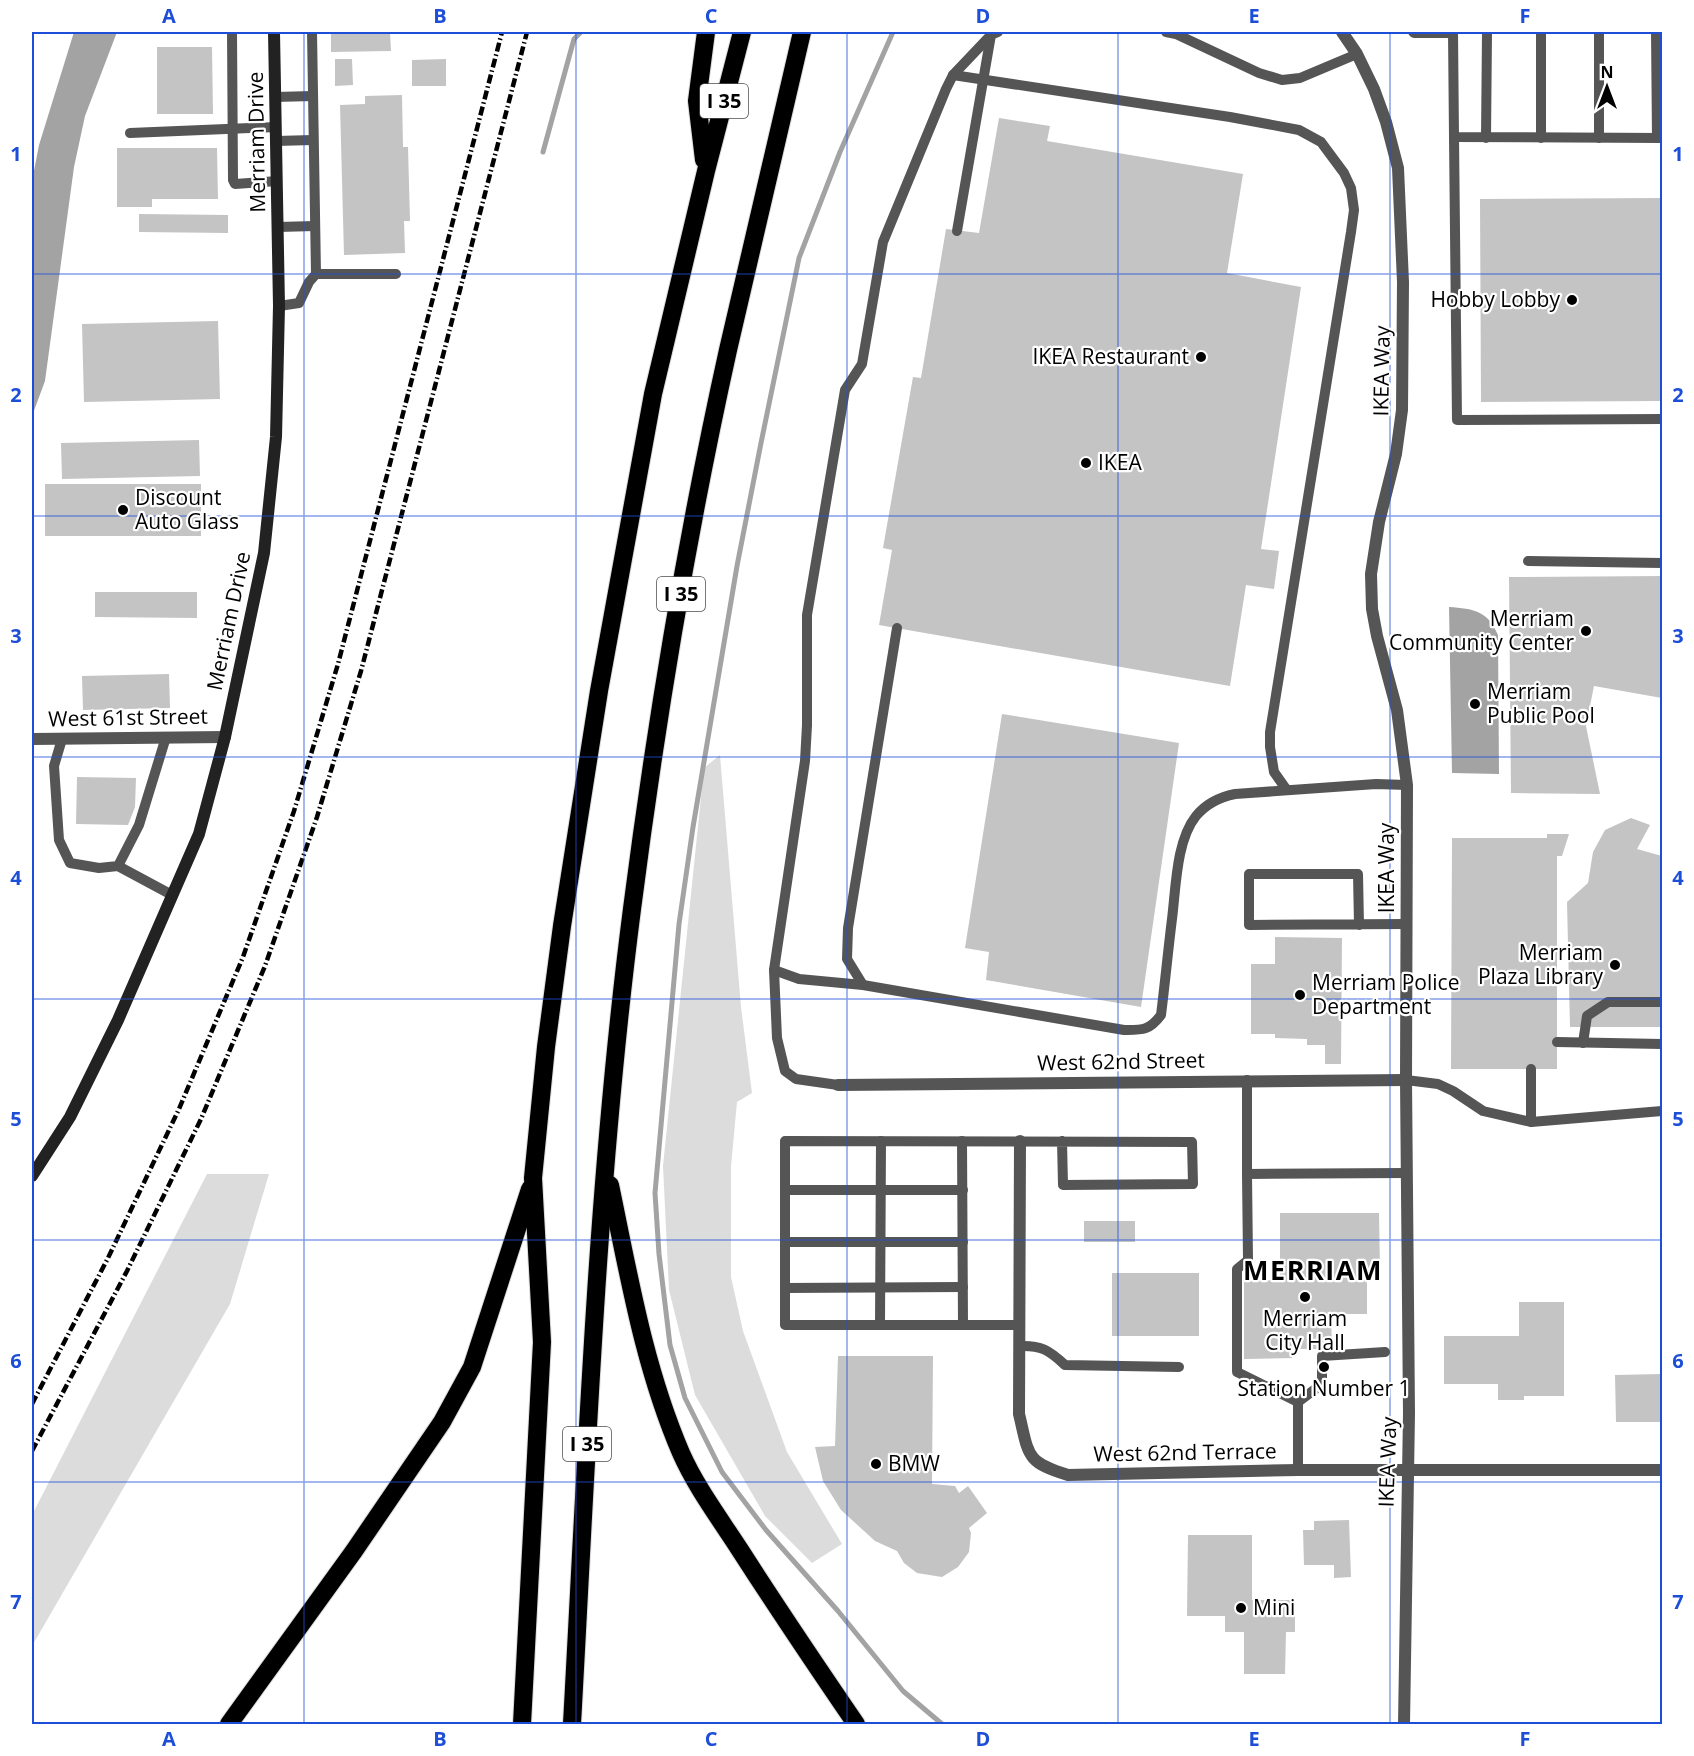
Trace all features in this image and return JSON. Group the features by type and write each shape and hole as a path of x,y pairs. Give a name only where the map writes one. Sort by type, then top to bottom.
{"highway":[{"path":"706,32 697,101 706,171"},
{"name":"I 35","path":"522,1725 542,1342 533,1178 546,1047 562,926 622,555 653,394 742,32"},
{"name":"I 35","path":"572,1725 597,1268 631,913 670,652 728,352 802,32"},
{"path":"606,1164 642,1339 660,1402 682,1456 708,1502 856,1725"},
{"path":"229,1725 354,1551 442,1422 472,1367 533,1178"}],"main road":[{"name":"Merriam Drive","path":"32,1176 70,1117 118,1020 199,834 225,737 264,553 276,437 279,306 274,32"}],"street":[{"name":"IKEA Way","path":"1342,32 1357,54 1374,89 1386,122 1398,168 1403,282 1402,410 1396,454 1379,522 1371,574 1372,609 1397,710 1407,785 1406,1080 1409,1290 1404,1725"},
{"name":"West 61st Street","path":"32,739 225,737"},
{"name":"West 62nd Street","path":"838,1084 1406,1080"},
{"name":"West 62nd Terrace","path":"1020,1141 1019,1414 1028,1454 1044,1467 1068,1475 1298,1470 1662,1470"}],"lane":[{"path":"232,32 233,180 235,184 277,181"},
{"path":"279,306 300,303 309,282 316,274 312,32"},
{"path":"1166,32 1176,34 1259,73 1282,80 1300,78 1357,54"},
{"path":"1413,32 1454,32 1457,420 1662,419"},
{"path":"1486,138 1487,32"},
{"path":"1541,32 1541,138"},
{"path":"1599,32 1599,138"},
{"path":"1454,137 1659,138 1656,32"},
{"path":"838,1084 796,1079 785,1071 777,1038 774,970 805,761 807,615 845,390 862,364 883,242 953,75 994,33"},
{"path":"957,231 983,80 994,33"},
{"path":"953,75 1230,117 1299,130 1321,142 1336,159 1351,188 1354,210 1352,232 1270,732 1274,772 1286,789"},
{"path":"275,97 313,96"},
{"path":"130,133 276,127"},
{"path":"276,141 313,141"},
{"path":"278,227 315,226"},
{"path":"316,274 396,274"},
{"path":"1528,561 1662,563"},
{"path":"863,985 846,959 848,928 897,628"},
{"path":"118,866 139,825 166,738"},
{"path":"62,739 54,766 59,840 70,863 99,868 118,866 172,895"},
{"path":"774,970 799,979 863,985 1124,1030 1143,1030 1154,1024 1161,1015 1179,861 1188,829 1196,816 1222,797 1235,794 1376,784 1407,785"},
{"path":"1359,925 1358,874 1249,874 1249,925 1359,925 1406,924"},
{"path":"1583,1043 1587,1016 1608,1002 1662,1002"},
{"path":"1557,1042 1662,1044"},
{"path":"1531,1069 1531,1122"},
{"path":"1246,1080 1248,1260 1237,1269 1237,1372 1298,1402"},
{"path":"1406,1080 1438,1084 1454,1091 1483,1111 1531,1122 1662,1111"},
{"path":"1019,1325 785,1325 785,1141 1062,1141 1192,1142 1193,1184 1063,1185 1062,1141"},
{"path":"880,1325 881,1141"},
{"path":"962,1141 963,1325"},
{"path":"1247,1174 1407,1173"},
{"path":"785,1190 963,1190"},
{"path":"785,1242 963,1242"},
{"path":"785,1288 963,1287"},
{"path":"1019,1346 1037,1346 1054,1355 1065,1365 1179,1367"},
{"path":"1298,1402 1322,1384 1322,1356 1385,1352"},
{"path":"1298,1402 1298,1470"}],"shaded area":[{"path":"74,32 117,32 85,116 74,167 45,381 32,416 32,181 39,145"},
{"name":"Merriam Public Pool","path":"1449,607 1479,612 1489,620 1498,635 1499,774 1452,773"},
{"path":"720,755 741,1007 752,1093 737,1102 731,1166 731,1277 743,1331 787,1452 842,1544 812,1563 765,1516 695,1395 669,1290 663,1166 704,768"},
{"path":"207,1174 269,1174 230,1304 32,1646 32,1515"}],"building":[{"path":"331,32 390,32 391,51 331,52"},
{"path":"157,47 212,47 213,114 157,114"},
{"path":"335,59 352,59 353,85 335,86"},
{"path":"446,59 446,86 412,86 412,60"},
{"path":"402,95 403,147 408,147 410,221 404,221 405,253 344,255 340,105 365,104 365,96"},
{"name":"IKEA","path":"999,118 1050,126 1047,141 1243,174 1227,273 1301,287 1261,549 1279,551 1274,589 1246,585 1230,686 879,625 892,550 883,548 913,377 921,378 946,229 979,233"},
{"path":"117,148 217,148 218,199 152,199 152,207 117,207"},
{"name":"Hobby Lobby","path":"1662,198 1662,401 1481,402 1480,199"},
{"path":"139,214 228,215 228,233 139,232"},
{"path":"218,321 220,399 84,402 82,324"},
{"path":"199,440 200,476 62,479 61,443"},
{"name":"Discount Auto Glass","path":"45,484 201,484 201,536 45,536"},
{"name":"Merriam Community Center","path":"1662,576 1662,698 1594,686 1586,726 1600,794 1511,793 1509,577"},
{"path":"95,592 197,592 197,618 95,617"},
{"path":"169,674 170,708 83,710 82,676"},
{"path":"1002,714 1179,743 1141,1007 986,980 989,952 965,948"},
{"path":"77,777 136,778 135,807 128,825 76,824"},
{"name":"Merriam Plaza Library","path":"1631,818 1650,825 1637,849 1662,856 1662,1027 1570,1027 1567,902 1588,883 1593,852 1605,830"},
{"path":"1547,834 1569,834 1562,856 1557,856 1557,1069 1451,1069 1452,838 1547,838"},
{"path":"1275,937 1342,938 1341,1064 1325,1064 1325,1045 1307,1045 1307,1039 1275,1038 1275,1034 1251,1034 1251,964 1275,964"},
{"name":"Merriam City Hall","path":"1280,1213 1379,1213 1380,1271 1367,1271 1367,1314 1331,1314 1332,1349 1292,1349 1292,1358 1244,1359 1244,1281 1280,1280"},
{"path":"1084,1221 1135,1221 1135,1242 1084,1242"},
{"path":"1112,1273 1199,1273 1199,1336 1112,1336"},
{"path":"1519,1302 1564,1302 1564,1396 1524,1396 1524,1400 1498,1400 1498,1384 1444,1384 1444,1336 1519,1336"},
{"name":"BMW","path":"838,1356 933,1356 932,1484 955,1486 959,1493 968,1486 987,1513 969,1528 971,1533 969,1552 958,1567 942,1577 917,1573 904,1563 897,1551 875,1541 841,1510 823,1481 815,1447 835,1446"},
{"path":"1662,1374 1662,1422 1616,1422 1615,1375"},
{"path":"1349,1520 1351,1577 1334,1578 1334,1565 1304,1565 1303,1530 1314,1530 1314,1521"},
{"name":"Mini","path":"1188,1535 1252,1535 1252,1600 1295,1600 1295,1632 1286,1632 1285,1674 1244,1674 1244,1632 1225,1632 1225,1616 1187,1616"}],"waterway":[{"path":"543,152 574,39 581,32"},
{"path":"893,32 840,152 799,258 761,443 737,566 679,924 655,1193 659,1254 670,1345 685,1398 722,1472 766,1530 838,1611 903,1691 942,1724"}],"railway":[{"path":"32,1404 108,1258 179,1109 243,957 294,811 338,664 502,32"},
{"path":"32,1451 127,1271 201,1119 265,966 317,817 361,671 527,32"}],"place":[{"name":"Hobby Lobby","path":"1572,300"},
{"name":"IKEA Restaurant","path":"1201,357"},
{"name":"IKEA","path":"1086,463"},
{"name":"Discount Auto Glass","path":"123,510"},
{"name":"Merriam Community Center","path":"1586,631"},
{"name":"Merriam Public Pool","path":"1475,704"},
{"name":"Merriam Plaza Library","path":"1615,965"},
{"name":"Merriam Police Department","path":"1300,995"},
{"name":"Merriam City Hall","path":"1305,1297"},
{"name":"Station Number 1","path":"1324,1367"},
{"name":"BMW","path":"876,1464"},
{"name":"Mini","path":"1241,1608"}],"district":[{"name":"MERRIAM","path":"1313,1271"}]}
